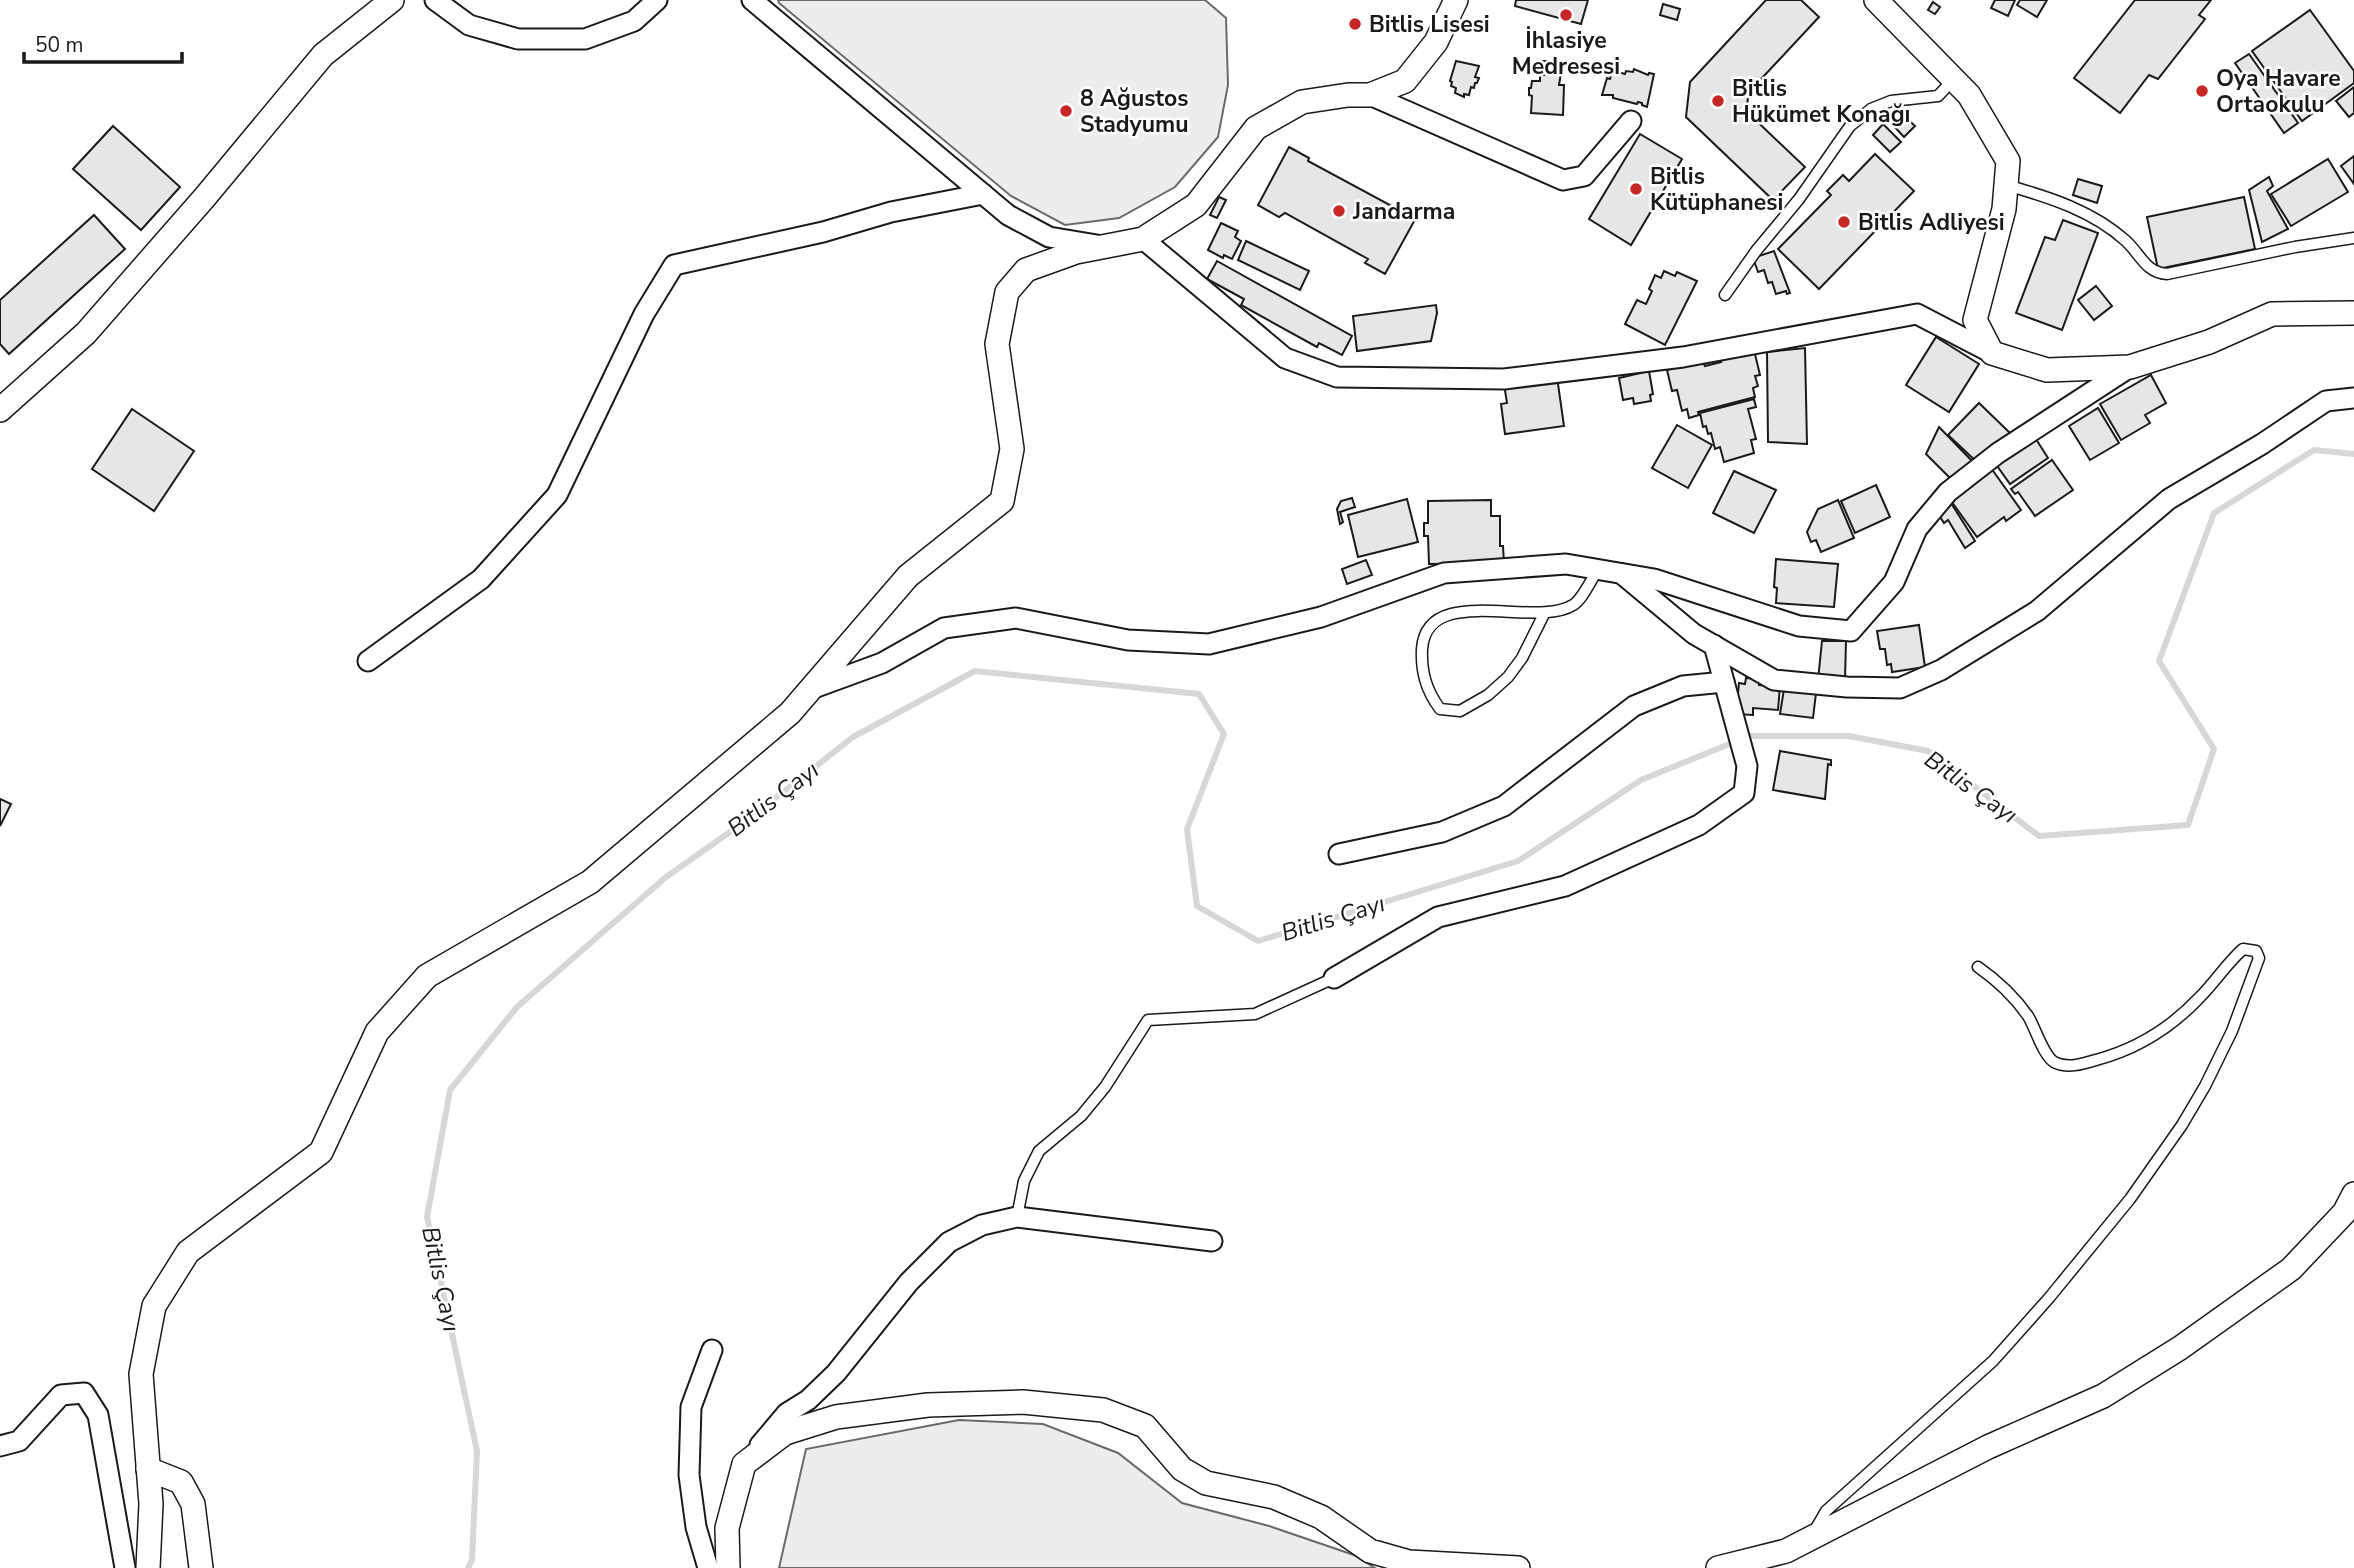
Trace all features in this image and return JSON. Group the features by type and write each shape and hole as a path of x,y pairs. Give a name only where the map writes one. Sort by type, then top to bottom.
{"street":[{"path":"0,410 86,333 205,197 323,55 393,0"},
{"path":"435,0 468,25 519,39 585,39 634,21 657,0"},
{"path":"752,0 1008,215 1049,237 1105,246"},
{"path":"148,1568 150,1504 141,1374 154,1306 188,1252 321,1152 377,1032 428,976 590,882 790,713 908,576 1002,501 1012,450 997,344 1007,292 1026,270 1076,252 1143,239 1196,205 1256,128 1303,102 1348,95 1370,95 1405,81 1436,42 1456,0"},
{"path":"1876,0 1969,95 2008,161 2004,209 1975,320 1992,353"},
{"path":"1370,95 1563,180 1584,176 1631,121"},
{"path":"368,661 481,579 557,495 644,314 674,265 823,232 891,212 983,194"},
{"path":"1143,239 1285,358 1338,377 1504,379 1683,357 1917,314 1992,353 2047,370 2130,367 2210,342 2272,314 2354,313"},
{"path":"811,689 882,663 944,628 1016,618 1128,640 1209,644 1321,617 1444,573 1566,564 1654,579 1799,626 1851,631 1894,582 1917,529 1948,492 1998,453 2130,367"},
{"path":"1621,573 1694,634 1774,680 1847,687 1899,688 1941,670 2037,611 2169,499 2262,444 2326,401 2354,398"},
{"path":"1334,978 1438,917 1565,886 1699,825 1744,793 1747,766 1714,645"},
{"path":"1339,853 1442,832 1504,806 1634,706 1683,686 1724,682"},
{"path":"1718,1568 1786,1551 1988,1447 2103,1396 2180,1348 2291,1269 2344,1213 2354,1194"},
{"path":"728,1568 727,1528 744,1464 787,1413 808,1400 836,1373 909,1282 949,1242 982,1225 1017,1217 1212,1241"},
{"path":"708,1568 696,1527 690,1475 691,1407 712,1350"},
{"path":"0,1446 19,1441 61,1395 84,1393 98,1415 125,1568"},
{"path":"744,1464 785,1433 836,1417 928,1405 1009,1403 1104,1410 1145,1426 1182,1469 1206,1483 1274,1497 1321,1517 1370,1551 1409,1562 1518,1568"},
{"path":"148,1469 181,1482 194,1504 201,1568"}],"lane":[{"path":"1725,295 1756,251 1799,200 1850,126 1871,109 1891,102 1938,96 1954,79"},
{"path":"2006,185 2043,195 2092,216 2126,242 2148,268 2157,273 2167,274 2294,247 2354,238"},
{"path":"1544,614 1522,658 1508,677 1488,695 1460,711 1440,709 1429,693 1421,665 1423,635 1435,622 1468,609 1544,614 1575,605 1598,570"},
{"path":"1813,1537 1817,1524 1826,1511 1993,1361 2130,1199 2176,1135 2205,1086 2232,1031 2259,958 2256,951 2243,949 2200,998 2165,1030 2143,1043 2076,1066 2055,1062 2047,1054 2020,1004 1978,967"},
{"path":"1017,1217 1024,1181 1039,1151 1081,1116 1105,1087 1148,1020 1255,1014 1334,978"}],"shaded area":[{"name":"8 Ağustos Stadyumu","path":"778,0 1205,0 1226,18 1228,85 1218,137 1175,187 1119,218 1065,225 1011,196"},
{"path":"959,1420 1043,1424 1118,1453 1182,1503 1269,1526 1354,1555 1375,1568 779,1568 806,1449"}],"building":[{"name":"İhlasiye Medresesi","path":"1516,0 1588,0 1581,24 1515,6"},
{"name":"Bitlis Hükümet Konağı","path":"1766,0 1801,0 1819,17 1749,92 1746,111 1805,167 1773,200 1686,117 1690,82"},
{"path":"1995,0 2015,0 2008,16 1991,8"},
{"path":"2020,0 2047,0 2037,17 2017,5"},
{"path":"2135,0 2211,0 2199,15 2205,19 2158,79 2149,75 2120,113 2074,78"},
{"path":"1933,2 1940,7 1935,14 1928,10"},
{"path":"1663,4 1680,9 1677,20 1660,15"},
{"path":"2310,10 2354,71 2354,83 2302,121 2252,51"},
{"path":"2249,54 2298,123 2284,133 2235,63"},
{"path":"1456,61 1479,66 1475,77 1479,78 1477,83 1474,88 1471,87 1469,95 1464,94 1464,97 1455,93 1456,88 1451,86"},
{"path":"1543,61 1563,61 1559,85 1564,85 1563,115 1531,113 1532,96 1529,95 1529,88 1532,81 1540,81 1540,75 1544,75 1544,72 1540,72"},
{"path":"1613,67 1625,74 1626,71 1633,72 1634,69 1648,75 1654,74 1647,107 1642,103 1613,98 1613,95 1602,95"},
{"path":"2354,87 2354,113 2349,117 2336,101"},
{"path":"1903,115 1915,126 1904,137 1893,125"},
{"path":"1883,124 1901,142 1890,152 1873,135"},
{"path":"113,126 180,187 141,230 73,169"},
{"name":"Bitlis Kütüphanesi","path":"1640,134 1682,159 1631,245 1589,219"},
{"name":"Jandarma","path":"1289,147 1309,158 1308,161 1397,209 1399,206 1417,216 1385,274 1365,263 1368,259 1285,213 1279,217 1258,205"},
{"name":"Bitlis Adliyesi","path":"1875,154 1914,191 1819,289 1778,249 1831,195 1827,191 1843,175 1849,181"},
{"path":"2354,156 2354,184 2341,166"},
{"path":"2328,159 2348,192 2291,226 2271,194"},
{"path":"2269,177 2273,186 2267,191 2288,229 2262,242 2249,190"},
{"path":"2078,179 2102,186 2097,203 2073,195"},
{"path":"1219,197 1226,200 1217,218 1210,215"},
{"path":"2244,197 2255,249 2158,269 2147,217"},
{"path":"94,215 125,249 9,354 0,344 0,300"},
{"path":"2063,220 2098,233 2062,330 2016,313 2045,237 2055,240"},
{"path":"1221,223 1238,231 1235,237 1241,241 1232,259 1224,255 1223,258 1208,250"},
{"path":"1246,241 1309,271 1300,290 1238,260"},
{"path":"1774,251 1790,293 1787,294 1786,291 1776,294 1772,282 1768,283 1764,270 1758,272 1753,258"},
{"path":"1217,261 1352,336 1342,355 1319,343 1317,347 1241,305 1244,299 1207,279"},
{"path":"1664,271 1675,276 1677,272 1697,281 1665,345 1625,324 1637,300 1646,304 1655,275 1661,278"},
{"path":"2096,286 2112,306 2094,320 2078,300"},
{"path":"1436,305 1431,341 1357,351 1353,316"},
{"path":"1936,337 1979,364 1949,412 1906,385"},
{"path":"1805,348 1807,444 1768,442 1767,352"},
{"path":"1754,350 1760,375 1755,376 1758,386 1753,388 1755,397 1698,412 1699,415 1689,418 1687,409 1682,411 1677,390 1672,391 1667,370 1702,361 1705,366 1721,362 1719,358"},
{"path":"1649,371 1653,394 1650,395 1651,401 1634,404 1633,398 1623,400 1619,378"},
{"path":"2151,375 2166,403 2145,415 2150,423 2121,440 2100,404"},
{"path":"1557,377 1564,426 1505,434 1501,404 1507,403 1504,384"},
{"path":"1754,399 1756,407 1748,409 1756,439 1751,440 1754,453 1724,462 1720,447 1715,449 1711,433 1708,434 1706,426 1703,427 1700,413"},
{"path":"1979,403 2010,433 1979,464 1948,435"},
{"path":"2098,408 2119,443 2090,460 2069,426"},
{"path":"132,409 194,451 154,511 92,469"},
{"path":"1677,425 1712,445 1688,488 1652,468"},
{"path":"1939,427 1974,463 1954,482 1926,454"},
{"path":"2034,436 2048,458 2010,484 1995,463"},
{"path":"2052,460 2073,490 2035,516 2018,492 2015,494 2011,489"},
{"path":"1991,468 2021,510 2006,521 2004,517 1977,537 1949,498"},
{"path":"1734,471 1776,490 1754,533 1713,513"},
{"path":"1876,485 1890,517 1855,533 1841,501"},
{"path":"1352,498 1355,507 1340,512 1343,522 1340,524 1337,509 1341,501"},
{"path":"1407,499 1418,542 1358,557 1348,515"},
{"path":"1491,500 1491,516 1500,516 1500,546 1503,546 1504,563 1429,564 1428,536 1424,536 1424,523 1428,523 1428,501"},
{"path":"1838,500 1854,538 1821,552 1816,540 1811,542 1807,532 1818,509"},
{"path":"1951,503 1975,541 1965,548 1948,520 1944,523 1937,512"},
{"path":"1776,559 1838,564 1834,607 1776,603"},
{"path":"1366,560 1372,575 1347,584 1342,569"},
{"path":"1919,625 1925,667 1892,672 1891,664 1887,665 1885,649 1880,649 1877,631"},
{"path":"1822,641 1846,641 1845,680 1818,680"},
{"path":"1746,678 1759,679 1759,685 1780,686 1778,710 1753,708 1753,715 1736,714 1739,683 1745,684"},
{"path":"1784,689 1816,693 1813,718 1780,714"},
{"path":"1780,751 1831,760 1831,765 1828,764 1825,799 1773,790"},
{"path":"0,799 11,804 0,826"}],"waterway":[{"name":"Bitlis Çayı","path":"468,1568 472,1560 477,1451 427,1217 450,1090 517,1007 666,877 754,815 853,737 975,671 1199,694 1224,734 1187,829 1197,906 1258,941 1518,861 1641,780 1749,736 1849,736 1928,751 2039,836 2188,825 2214,749 2159,661 2214,513 2314,450 2354,454"}],"place":[{"name":"İhlasiye Medresesi","path":"1566,15"},
{"name":"Bitlis Lisesi","path":"1355,24"},
{"name":"Oya Havare Ortaokulu","path":"2202,91"},
{"name":"Bitlis Hükümet Konağı","path":"1718,101"},
{"name":"8 Ağustos Stadyumu","path":"1066,111"},
{"name":"Bitlis Kütüphanesi","path":"1636,189"},
{"name":"Jandarma","path":"1339,211"},
{"name":"Bitlis Adliyesi","path":"1844,222"}]}
